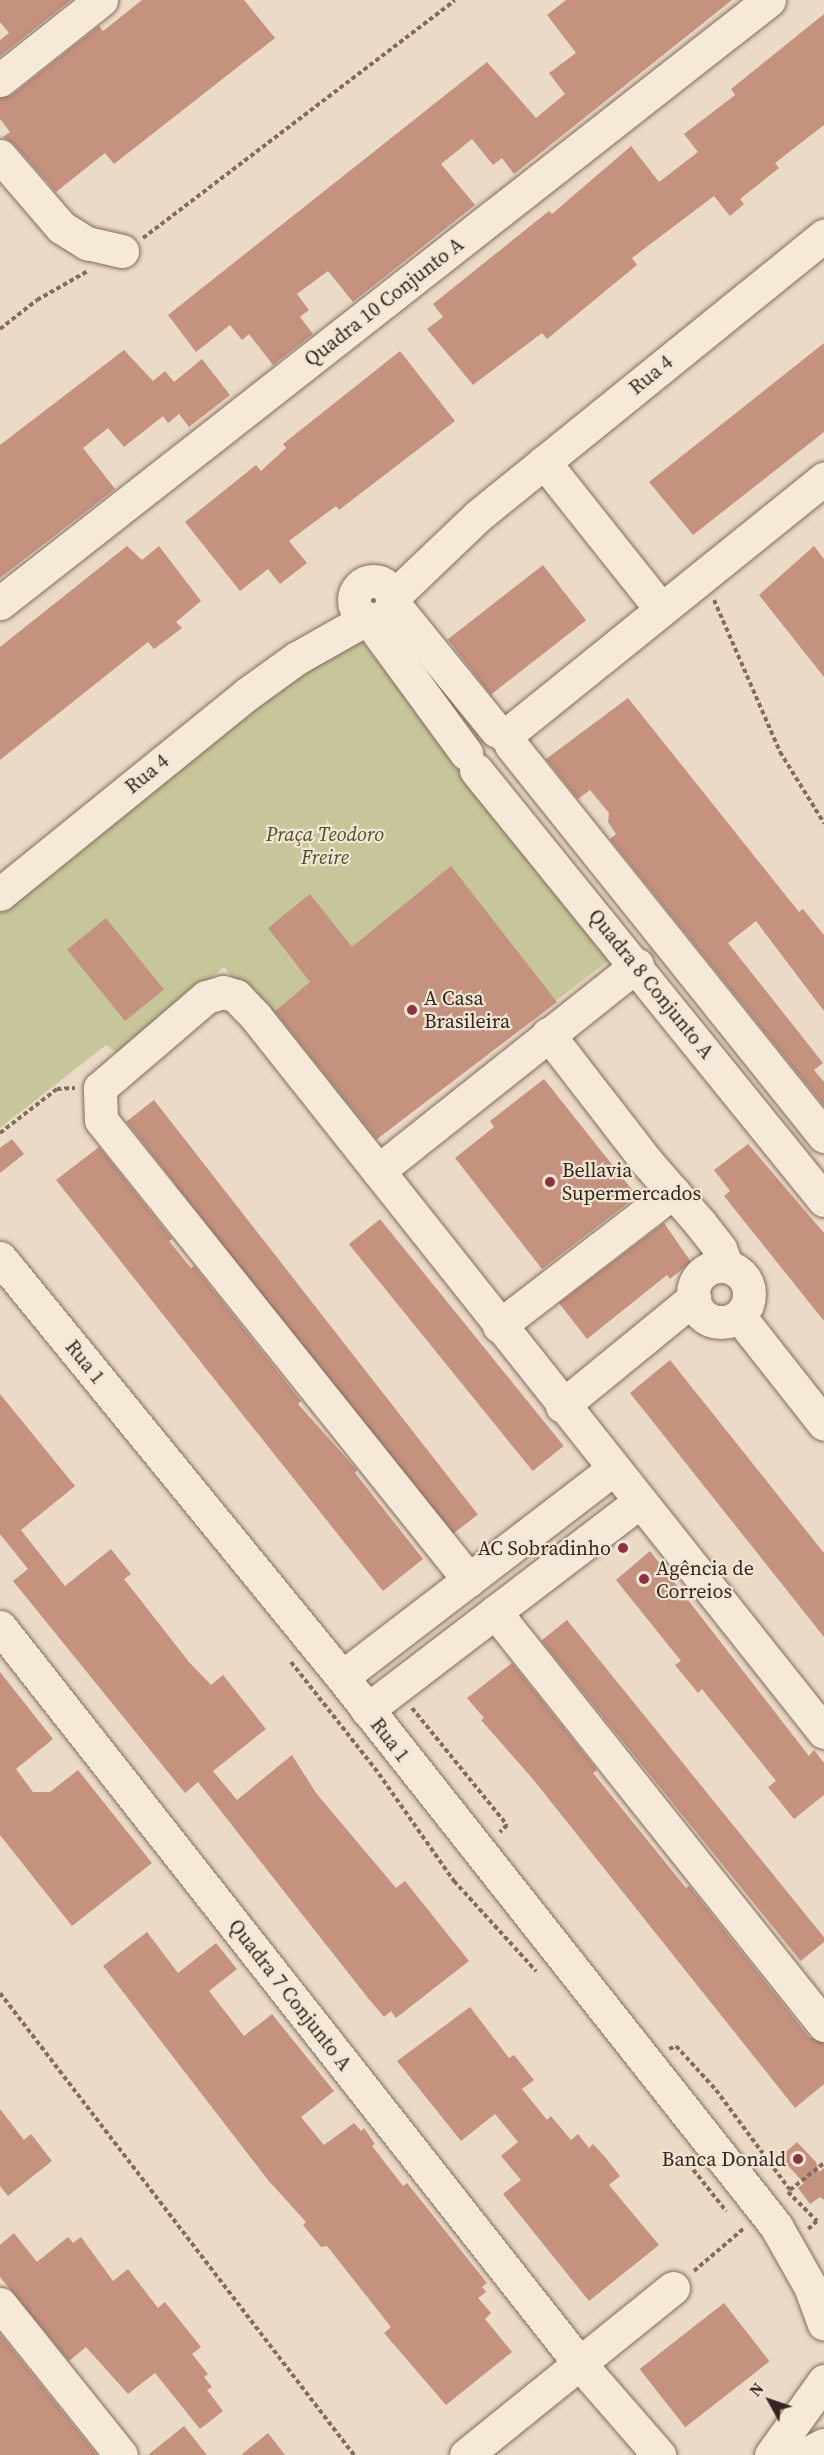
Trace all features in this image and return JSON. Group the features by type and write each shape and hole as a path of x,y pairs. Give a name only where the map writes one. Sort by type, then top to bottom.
{"street":[{"path":"0,80 101,0"},
{"name":"Quadra 10 Conjunto A","path":"0,603 769,0"},
{"path":"0,156 61,227 87,243 122,251"},
{"name":"Rua 4","path":"0,894 247,694 375,604 479,515 824,236"},
{"path":"544,462 661,609"},
{"path":"471,762 476,734 504,737 824,479"},
{"name":"Quadra 8 Conjunto A","path":"375,604 504,737 821,1132"},
{"name":"Quadra 8 Conjunto A","path":"375,604 471,762 638,965 824,1200"},
{"path":"378,1171 548,1034 638,965"},
{"path":"469,1580 101,1120 100,1088 206,997 223,992 236,996 824,1732"},
{"path":"548,1034 716,1243 727,1266 746,1279 750,1292 747,1305 739,1316 728,1321 705,1317 694,1298"},
{"path":"759,1118 765,1101 789,1092"},
{"path":"788,1154 801,1155 813,1147 821,1132"},
{"path":"499,1326 673,1191"},
{"name":"Rua 1","path":"0,1258 342,1677 761,2231"},
{"path":"562,1406 694,1298 699,1277 716,1266 727,1266"},
{"path":"739,1316 824,1424"},
{"path":"342,1677 614,1469"},
{"path":"367,1710 640,1501"},
{"path":"570,1502 596,1535"},
{"path":"495,1612 824,2025"},
{"path":"410,1625 435,1658"},
{"name":"Quadra 7 Conjunto A","path":"0,1627 580,2364 659,2455"},
{"path":"761,2231 824,2261"},
{"path":"761,2231 810,2286 824,2324"},
{"path":"466,2455 673,2288"},
{"path":"0,2304 121,2455"},
{"path":"771,2455 824,2381"},
{"path":"804,2455 824,2445"}],"path":[{"path":"0,329 37,300 122,251 225,179 455,0"},
{"path":"704,575 780,752 824,823"},
{"path":"0,1133 57,1089 100,1088"},
{"path":"285,1655 380,1774 454,1881 538,1973"},
{"path":"396,1689 507,1825 491,1839"},
{"path":"0,1993 354,2455"},
{"path":"662,2052 676,2046 716,2090 790,2190 824,2163"},
{"path":"676,2148 761,2231"}],"green space":[{"name":"Praça Teodoro Freire","path":"358,637 613,957 368,1146 224,967 120,1055 106,1045 0,1128 0,901 296,671"}],"building":[{"path":"0,0 71,0 0,56 0,40 9,33 0,22"},
{"path":"142,0 244,0 275,38 114,164 105,153 56,192 14,144 3,137 10,132 0,119 0,98 12,95 99,26 103,31"},
{"path":"566,0 732,0 514,174 502,158 493,165 472,139 441,164 475,205 353,302 328,271 297,294 309,310 300,317 313,334 273,365 249,334 242,340 230,325 196,352 168,315 487,62 536,118 565,94 549,73 576,53 547,15"},
{"path":"824,14 824,125 775,163 779,168 740,199 744,204 730,216 714,196 632,258 637,265 547,339 542,333 473,385 427,329 443,317 433,304 549,211 552,214 631,146 659,182 698,152 684,134 735,95 731,89"},
{"path":"824,343 824,432 693,535 649,482"},
{"path":"124,350 153,381 165,371 174,382 202,359 230,395 189,427 179,414 168,423 163,416 124,447 108,428 83,448 115,489 0,578 0,445"},
{"path":"400,351 455,421 339,510 336,506 289,541 307,563 280,584 268,569 240,591 185,522 256,465 261,471 286,448 283,444"},
{"path":"127,546 142,560 159,546 201,601 176,622 182,628 154,649 148,642 0,760 0,647"},
{"path":"814,546 824,559 824,677 759,595"},
{"path":"543,565 586,620 491,695 448,639"},
{"path":"628,698 799,912 803,909 824,935 824,1011 756,921 728,943 823,1063 814,1070 824,1082 824,1106 610,839 616,834 608,822 609,813 590,790 578,799 546,759"},
{"name":"A Casa Brasileira","path":"451,866 557,1002 377,1139 275,1011 310,982 268,928 310,894 352,947"},
{"path":"106,918 164,989 125,1021 67,949"},
{"name":"Bellavia Supermercados","path":"544,1079 637,1196 542,1269 455,1158 494,1127 490,1121"},
{"path":"154,1100 478,1514 450,1536 126,1122"},
{"path":"12,1139 24,1154 0,1173 0,1148"},
{"path":"748,1144 824,1233 824,1321 724,1196 730,1191 714,1170"},
{"path":"99,1147 172,1239 169,1241 191,1268 194,1266 301,1401 298,1404 357,1470 355,1473 423,1559 383,1591 56,1180"},
{"path":"380,1219 564,1446 533,1471 349,1244"},
{"path":"664,1223 691,1262 670,1279 667,1275 587,1339 559,1303"},
{"path":"670,1360 824,1553 824,1637 630,1393"},
{"path":"0,1394 75,1486 21,1530 65,1586 111,1549 131,1574 124,1579 189,1662 211,1685 223,1675 266,1729 213,1771 237,1800 292,1755 316,1793 396,1888 405,1881 469,1961 396,2018 391,2011 384,2017 368,1998 198,1782 185,1793 13,1581 28,1569 0,1534"},
{"path":"650,1551 809,1756 814,1750 824,1763 824,1795 794,1819 768,1787 776,1781 702,1689 698,1693 675,1665 681,1661 616,1580"},
{"path":"567,1620 824,1937 824,1942 801,1961 541,1641"},
{"path":"512,1663 597,1770 593,1773 686,1888 689,1886 809,2037 824,2043 824,2084 795,2108 532,1778 481,1720 484,1718 467,1698"},
{"path":"0,1672 53,1739 16,1769 33,1792 50,1792 78,1770 152,1863 72,1926 0,1835"},
{"path":"147,1932 178,1973 216,1943 237,1969 209,1991 244,2036 272,2014 334,2091 301,2117 324,2145 354,2123 361,2131 364,2128 375,2144 372,2146 403,2186 407,2183 487,2283 482,2287 486,2292 478,2298 491,2313 485,2319 512,2352 446,2405 384,2333 391,2327 327,2246 321,2247 303,2225 306,2222 268,2180 103,1966"},
{"path":"470,2007 509,2058 514,2055 534,2080 522,2089 547,2120 551,2116 571,2140 578,2134 589,2148 593,2144 605,2157 620,2176 609,2185 659,2245 589,2301 503,2194 521,2180 501,2156 518,2142 495,2114 461,2141 397,2061"},
{"path":"0,2109 24,2140 31,2134 52,2161 8,2196 0,2186"},
{"path":"797,2142 816,2162 819,2172 824,2168 824,2200 820,2197 810,2204 798,2188 804,2183 780,2157"},
{"path":"14,2233 37,2262 68,2237 73,2243 81,2237 113,2281 128,2269 158,2308 165,2302 201,2347 192,2354 208,2374 204,2377 212,2387 207,2390 223,2411 200,2429 155,2373 128,2394 86,2347 69,2361 0,2277 0,2245"},
{"path":"724,2303 770,2361 685,2427 640,2369"},
{"path":"0,2334 97,2455 0,2455"},
{"path":"184,2426 207,2455 148,2455"},
{"path":"268,2433 285,2455 241,2455"}],"place":[{"name":"A Casa Brasileira","path":"412,1010"},
{"name":"Bellavia Supermercados","path":"550,1182"},
{"name":"AC Sobradinho","path":"623,1548"},
{"name":"Agência de Correios","path":"644,1579"},
{"name":"Banca Donald","path":"798,2159"}]}
